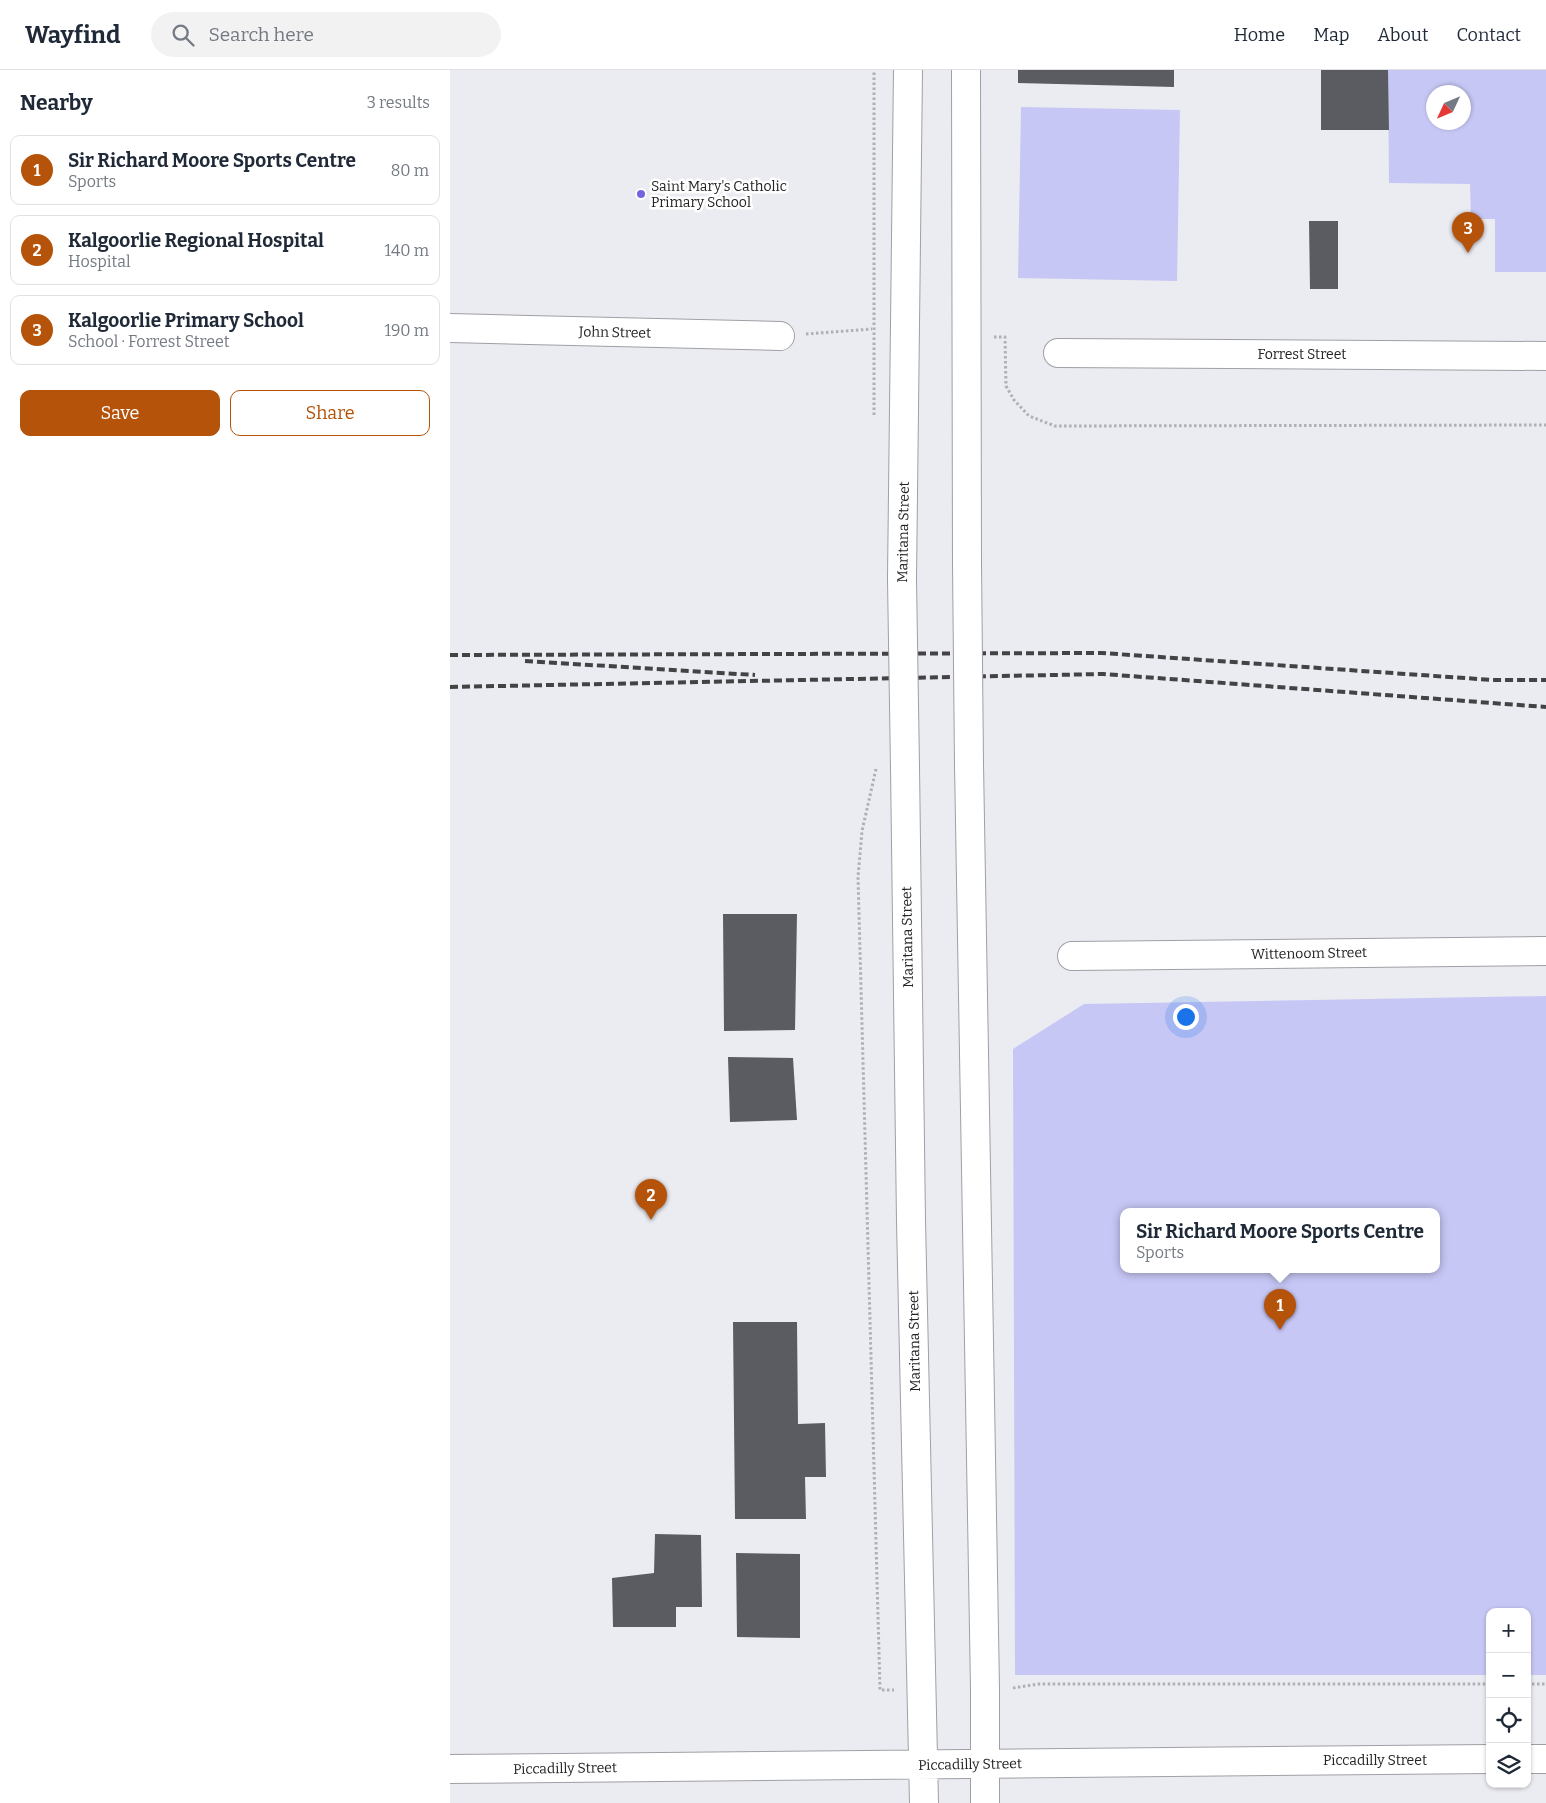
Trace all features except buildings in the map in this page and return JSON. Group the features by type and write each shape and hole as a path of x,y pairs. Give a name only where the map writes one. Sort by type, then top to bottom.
{"main road":[{"name":"Maritana Street","path":"908,70 902,579 911,1221 924,1803"},
{"path":"966,70 968,764 985,1689 985,1803"},
{"name":"John Street","path":"450,328 780,336"},
{"name":"Forrest Street","path":"1058,353 1546,356"},
{"name":"Wittenoom Street","path":"1072,956 1546,951"},
{"path":"1531,1759 1546,1758"},
{"name":"Piccadilly Street","path":"450,1770 1486,1759"}],"path":[{"path":"874,70 872,329 874,416"},
{"path":"780,336 872,329"},
{"path":"988,338 1005,337 1006,386 1014,400 1029,416 1056,426 1546,424"},
{"path":"876,765 862,831 858,877 880,1690 922,1690"},
{"path":"985,1689 1014,1688 1039,1684 1486,1684"},
{"path":"1531,1684 1546,1684"}],"shaded area":[{"path":"1388,70 1546,70 1546,272 1495,272 1495,219 1471,219 1470,184 1389,183"},
{"path":"1021,107 1180,110 1177,281 1018,278"},
{"path":"1546,996 1546,1675 1531,1675 1531,1608 1486,1608 1486,1675 1015,1675 1013,1049 1084,1004"}],"railway":[{"path":"450,655 1102,653 1493,680 1546,680"},
{"path":"525,661 755,675"},
{"path":"450,687 1103,674 1546,707"}],"place":[{"name":"Saint Mary's Catholic Primary School","path":"641,194"},
{"name":"Kalgoorlie Primary School","path":"1468,253"},
{"name":"Kalgoorlie Regional Hospital","path":"651,1220"},
{"name":"Sir Richard Moore Sports Centre","path":"1280,1330"}]}
